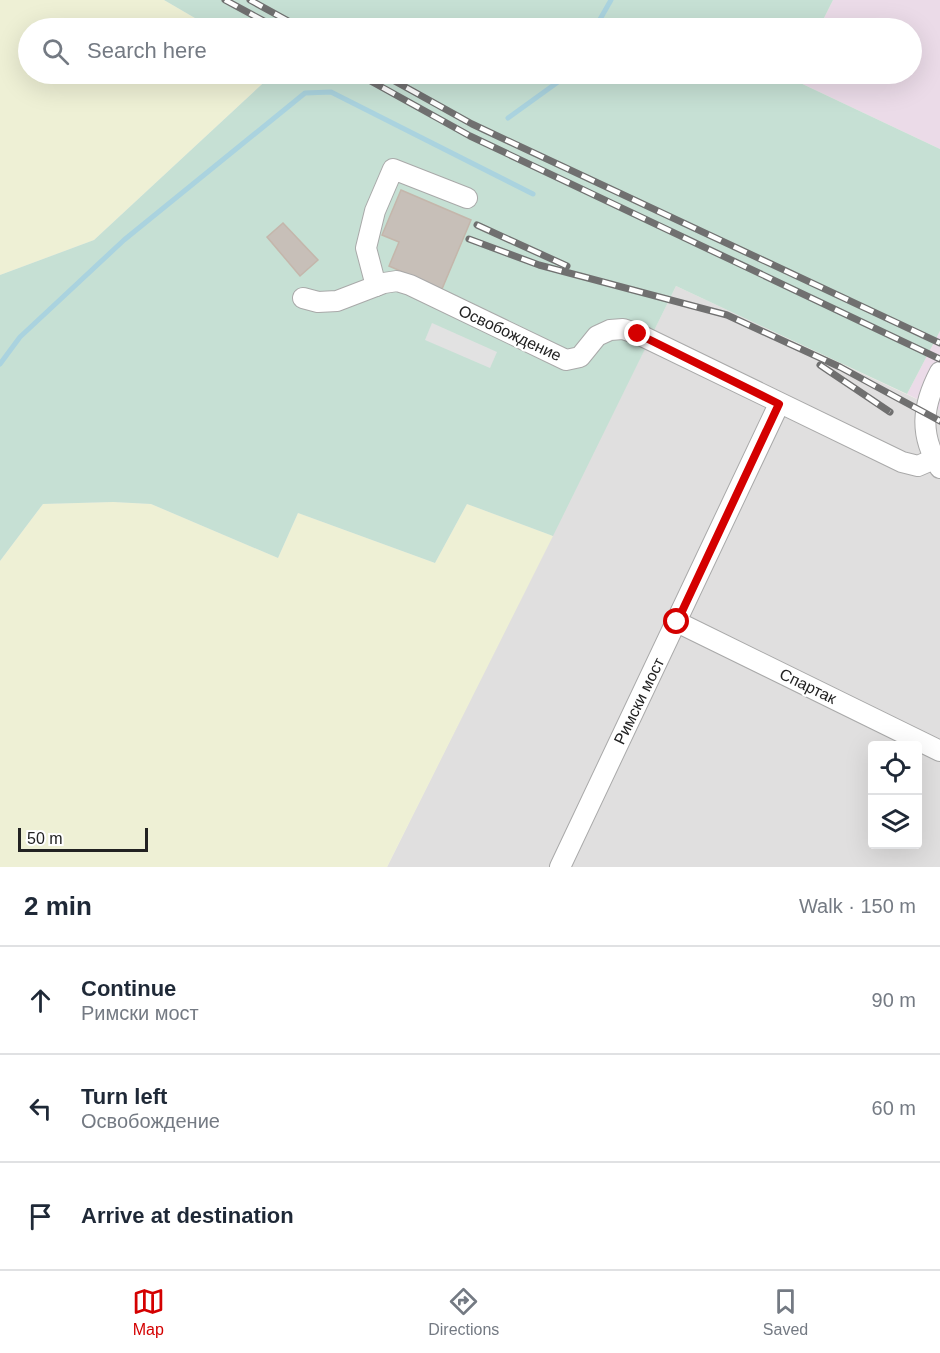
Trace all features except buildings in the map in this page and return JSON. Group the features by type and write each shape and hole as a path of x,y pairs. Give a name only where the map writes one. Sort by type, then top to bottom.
{"street":[{"path":"376,286 366,248 375,211 393,169 467,198"},
{"name":"Освобождение","path":"303,298 318,302 337,300 397,281 410,285 566,360 580,357 597,336 610,330 622,329 638,334 902,462 918,466 934,456"},
{"path":"934,456 924,418 931,390 940,372"},
{"name":"Римски мост","path":"560,867 779,404"},
{"name":"Спартак","path":"677,622 940,751"}],"shaded area":[{"path":"833,0 940,0 940,149 802,84 922,84 922,18 824,18"},
{"path":"676,286 940,410 940,867 387,867"},
{"path":"432,323 497,352 490,368 425,340"},
{"path":"940,331 940,410 907,394"}],"green space":[{"path":"0,0 164,0 195,18 18,18 18,84 262,84 94,240 0,275"},
{"path":"164,0 833,0 824,18 195,18"},
{"path":"262,84 802,84 940,149 940,331 907,394 676,286 553,536 467,504 435,563 298,513 278,558 151,504 113,502 43,504 0,561 0,275 94,240"},
{"path":"113,502 151,504 278,558 298,513 435,563 467,504 553,536 387,867 0,867 0,561 43,504"}],"waterway":[{"path":"601,18 611,0"},
{"path":"508,118 555,84"},
{"path":"0,364 20,337 124,240 305,93 331,92 533,194"}],"railway":[{"path":"225,0 258,18"},
{"path":"250,0 283,18"},
{"path":"376,84 470,136 940,359"},
{"path":"400,84 472,124 940,343"},
{"path":"477,225 567,266"},
{"path":"469,239 539,265 727,315 840,367 940,421"},
{"path":"820,365 890,412"}],"route":[{"path":"638,334 779,404 677,622"}]}
